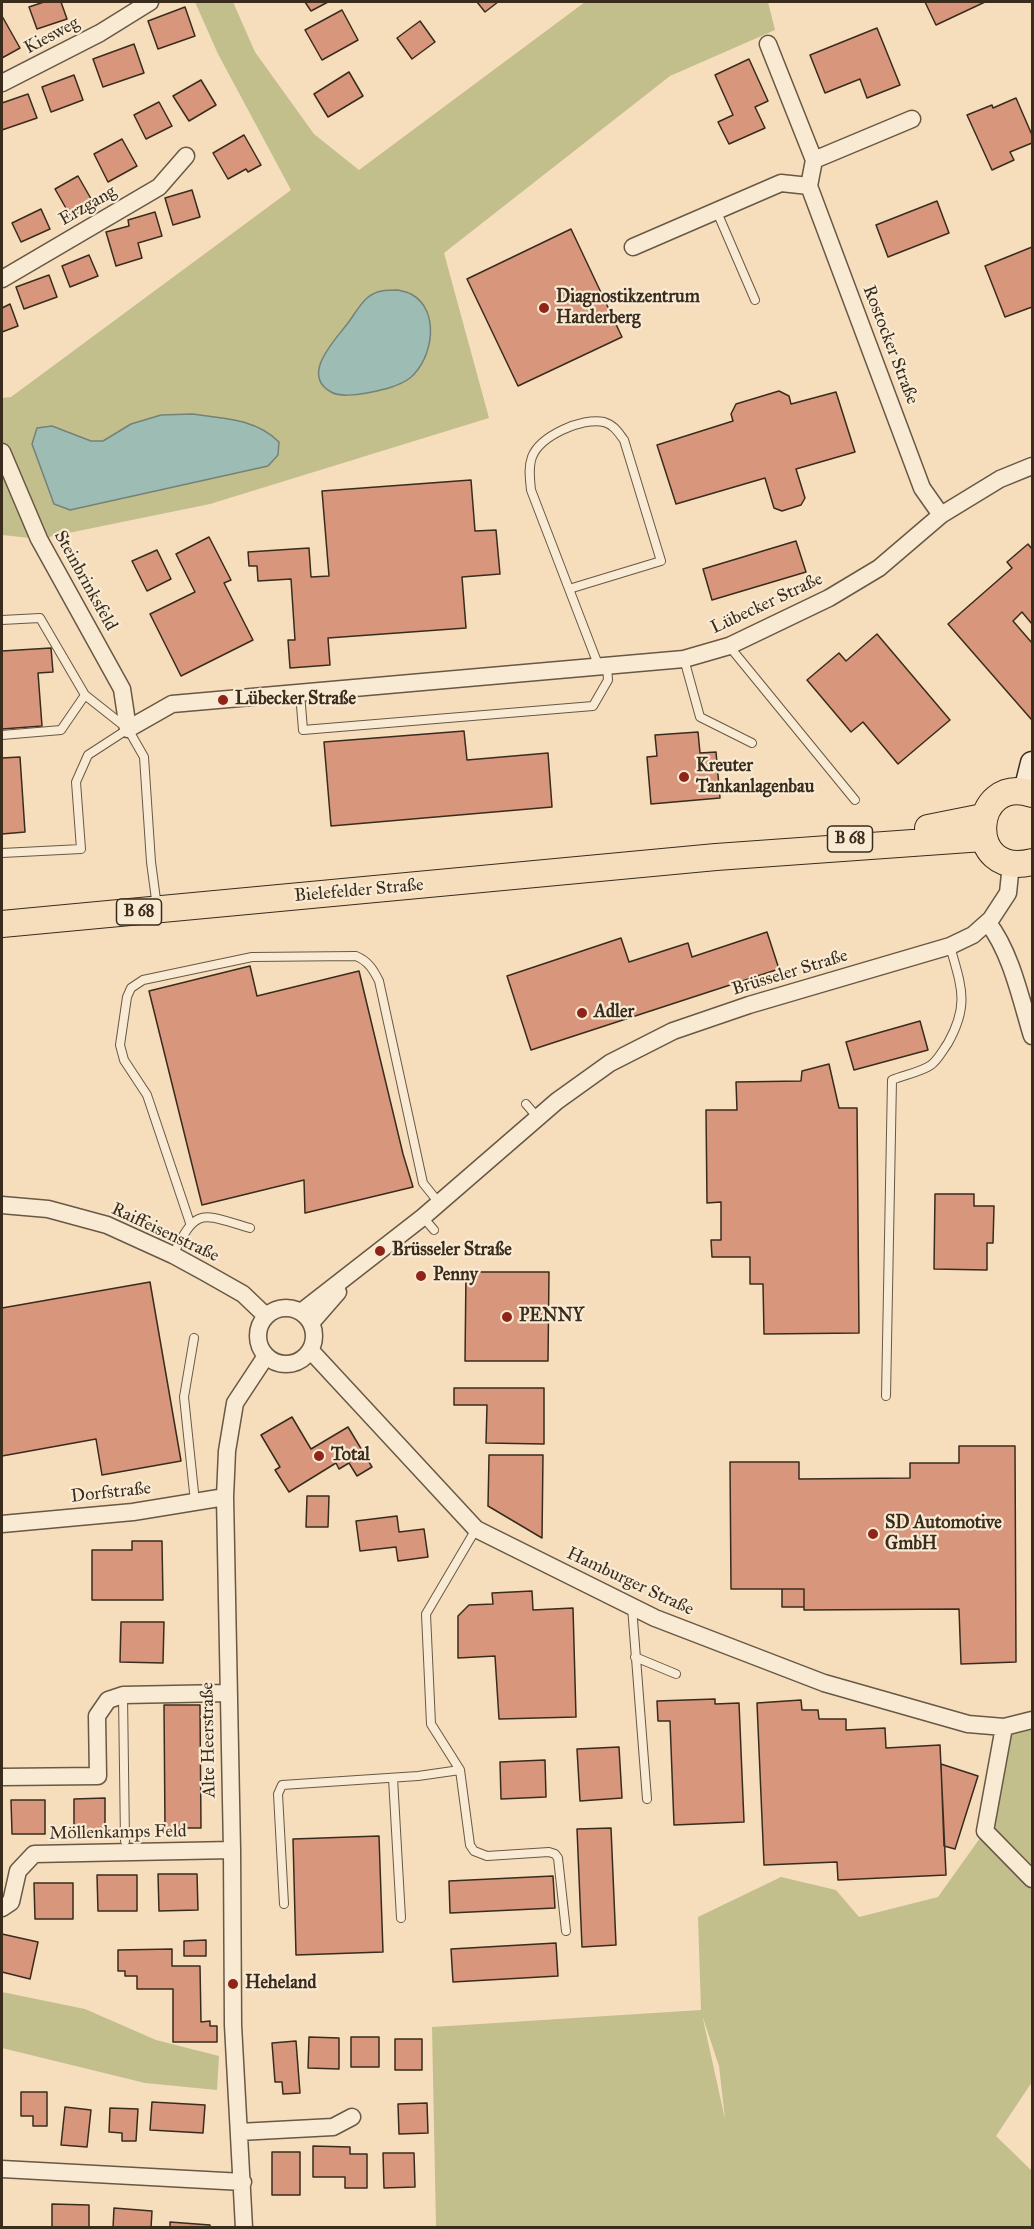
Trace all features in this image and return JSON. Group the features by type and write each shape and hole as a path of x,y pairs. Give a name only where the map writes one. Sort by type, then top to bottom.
{"main road":[{"path":"1022,863 994,855 983,828 988,808 995,800 1014,791 1029,793"},
{"name":"Bielefelder Straße","path":"2,924 716,857 959,824 983,828"}],"street":[{"name":"Kiesweg","path":"2,83 100,33 150,2"},
{"path":"633,247 782,183 809,186 814,160 768,44"},
{"path":"814,160 912,119"},
{"name":"Erzgang","path":"2,279 159,187 186,156"},
{"name":"Rostocker Straße","path":"809,186 922,488 941,515"},
{"name":"Steinbrinksfeld","path":"2,452 39,539 122,689 128,729"},
{"name":"Lübecker Straße","path":"128,729 172,704 684,659 729,646 829,598 879,568 941,515 1000,479 1032,466"},
{"path":"1029,793 1032,763"},
{"name":"Brüsseler Straße","path":"306,1317 360,1267 428,1223 439,1203 538,1118 610,1063 673,1031 749,1005 950,946 973,935 988,923 1008,893 1022,863"},
{"path":"988,923 997,934 1004,950 1032,1036"},
{"name":"Raiffeisenstraße","path":"2,1204 48,1209 107,1225 173,1255 243,1294 266,1316"},
{"path":"283,1308 306,1317 314,1332 311,1351 298,1362 290,1364 281,1364 266,1356 258,1341 261,1323 266,1316 283,1308"},
{"name":"Hamburger Straße","path":"311,1351 476,1529 655,1618 824,1683 968,1724 1004,1727 1032,1720"},
{"name":"Alte Heerstraße","path":"244,2228 233,2025 225,1497 227,1451 235,1403 266,1356"},
{"name":"Dorfstraße","path":"2,1524 133,1512 225,1497"},
{"path":"2,1777 98,1776 97,1716 108,1700 123,1695 227,1693"},
{"path":"1004,1727 985,1831 1032,1879"},
{"name":"Möllenkamps Feld","path":"2,1908 11,1902 18,1871 34,1854 232,1850"},
{"path":"240,2132 333,2127 352,2117"},
{"path":"2,2169 243,2182"}],"lane":[{"path":"717,212 755,300"},
{"path":"300,693 303,730 593,706 608,680 569,589 531,490 529,474 532,457 542,442 556,432 590,421 604,422 616,428 624,440 661,561 569,589"},
{"path":"2,620 40,618 86,695 128,729 144,757 151,862 157,910"},
{"path":"729,646 855,800"},
{"path":"684,659 700,717 752,743"},
{"path":"2,735 61,730 86,695"},
{"path":"2,853 81,849 76,782 88,755 128,729"},
{"path":"886,1396 892,1080 931,1065 941,1055 953,1034 962,1011 961,985 950,946"},
{"path":"190,1224 147,1095 124,1060 120,1045 127,997 131,988 143,980 252,957 356,956 364,960 373,970 379,981 423,1183 439,1203"},
{"path":"526,1104 538,1118"},
{"path":"173,1255 190,1224 204,1217 212,1217 250,1228"},
{"path":"194,1338 184,1397 195,1502"},
{"path":"476,1529 426,1614 431,1724 460,1770 470,1845 474,1851 487,1856 549,1852 555,1854 558,1858 566,1931"},
{"path":"632,1606 646,1799"},
{"path":"635,1657 676,1674"},
{"path":"123,1695 126,1841"},
{"path":"284,1904 278,1794 282,1785 393,1778 460,1770"},
{"path":"393,1778 401,1918"}],"shaded area":[{"path":"195,2 233,2 255,52 314,134 359,170 585,2 768,2 775,30 670,76 444,253 489,418 210,504 39,539 2,535 2,398 11,397 291,190 218,54"},
{"path":"1032,1720 1032,2082 996,2136 1032,2171 1032,2227 436,2227 432,2027 701,2010 698,1917 781,1877 836,1890 859,1917 938,1897 985,1831 1004,1727","holes":["703,2018 719,2066 725,2119"]},
{"path":"2,1992 85,2009 156,2040 219,2056 217,2090 145,2083 2,2048"}],"water":[{"path":"386,290 398,290 411,294 421,301 430,323 428,347 418,370 405,381 384,389 353,395 339,395 331,392 322,385 319,376 319,367 329,348 359,306 370,295"},
{"path":"192,414 238,421 260,428 279,442 278,455 268,466 70,510 54,504 32,444 37,428 52,426 91,441 103,441 131,424 161,415"}],"building":[{"path":"44,2 61,2 67,19 37,29 29,7"},
{"path":"305,2 328,2 311,11"},
{"path":"477,2 498,2 485,12"},
{"path":"925,2 985,2 936,25"},
{"path":"185,7 195,36 158,49 148,21"},
{"path":"342,10 358,40 322,60 305,30"},
{"path":"2,16 20,48 2,58"},
{"path":"420,21 435,42 412,59 397,38"},
{"path":"877,28 900,85 867,98 860,79 825,93 810,55"},
{"path":"134,44 144,73 103,87 93,59"},
{"path":"749,59 768,101 755,107 765,128 729,144 718,122 733,115 715,75"},
{"path":"349,72 363,96 328,117 314,94"},
{"path":"74,75 83,100 51,112 42,87"},
{"path":"201,80 216,105 189,121 173,96"},
{"path":"28,94 37,118 2,130 2,103"},
{"path":"1016,98 1032,135 1032,143 1010,152 1014,160 992,170 967,115 992,105 993,108"},
{"path":"159,102 172,126 146,139 134,115"},
{"path":"244,135 261,165 248,172 246,169 228,179 213,153"},
{"path":"122,139 137,166 108,182 94,154"},
{"path":"78,176 94,204 71,217 55,189"},
{"path":"192,190 200,217 173,225 165,198"},
{"path":"937,201 949,233 888,257 876,225"},
{"path":"41,209 50,229 21,242 12,223"},
{"path":"155,212 162,236 138,243 142,258 116,266 106,232 129,226 128,220"},
{"name":"Diagnostikzentrum Harderberg","path":"571,229 622,337 518,386 467,279"},
{"path":"1032,247 1032,307 1005,317 985,266"},
{"path":"89,255 98,276 70,287 62,266"},
{"path":"49,275 57,297 24,309 16,287"},
{"path":"10,304 18,326 2,332 2,308"},
{"path":"779,391 789,396 791,404 836,392 855,452 796,469 805,498 801,505 782,511 774,508 765,478 676,504 657,445 733,421 731,414 736,404"},
{"path":"471,480 475,531 496,530 500,574 462,577 466,628 328,638 330,665 290,668 288,640 295,640 291,579 258,581 257,566 249,566 248,552 309,548 311,577 329,576 322,491"},
{"path":"209,537 231,580 224,583 253,640 181,676 150,614 195,592 176,554"},
{"path":"796,541 806,572 712,600 703,569"},
{"path":"1028,544 1032,549 1032,624 1022,612 1013,621 1032,643 1031,719 948,624 1012,568 1007,562"},
{"path":"157,550 171,579 147,591 132,561"},
{"path":"877,634 950,720 898,764 863,722 851,732 807,680 839,653 846,661"},
{"path":"51,648 53,672 38,673 42,726 2,729 2,651"},
{"path":"464,731 467,760 548,753 552,807 331,826 324,742"},
{"name":"Kreuter Tankanlagenbau","path":"698,732 700,753 716,752 720,798 651,804 647,757 657,756 655,735"},
{"path":"20,757 25,832 2,834 2,758"},
{"name":"Adler","path":"767,932 779,969 531,1050 507,976 621,938 629,962 688,943 692,957"},
{"path":"250,966 257,996 359,971 413,1187 305,1213 304,1180 202,1205 149,991"},
{"path":"920,1021 928,1050 854,1070 846,1042"},
{"path":"829,1064 839,1108 857,1108 859,1333 764,1334 763,1284 750,1284 750,1257 712,1257 711,1240 721,1240 721,1202 707,1203 706,1110 737,1110 736,1082 801,1081 802,1071"},
{"path":"935,1194 974,1194 974,1206 994,1206 993,1243 987,1243 987,1270 934,1269"},
{"name":"PENNY","path":"466,1272 549,1272 548,1361 465,1361"},
{"path":"150,1282 181,1461 102,1475 96,1439 2,1456 2,1308"},
{"path":"454,1388 544,1388 544,1444 486,1443 487,1405 454,1405"},
{"name":"Total","path":"292,1417 311,1449 348,1427 372,1467 357,1476 349,1463 339,1469 336,1463 289,1492 275,1470 280,1467 261,1435"},
{"name":"SD Automotive GmbH","path":"959,1446 1015,1446 1016,1662 961,1664 959,1609 804,1610 804,1589 731,1589 730,1462 799,1462 799,1479 910,1478 910,1463 959,1463"},
{"path":"489,1455 543,1455 542,1538 488,1506"},
{"path":"307,1496 329,1496 328,1527 306,1527"},
{"path":"397,1516 399,1532 424,1529 428,1557 398,1561 396,1547 360,1551 356,1521"},
{"path":"132,1541 162,1541 163,1600 92,1600 92,1550 132,1550"},
{"path":"782,1589 804,1589 804,1607 782,1607"},
{"path":"532,1591 533,1610 573,1608 576,1717 499,1719 495,1656 458,1658 458,1616 469,1605 493,1604 492,1593"},
{"path":"121,1622 164,1622 163,1663 120,1662"},
{"path":"715,1699 715,1704 739,1703 744,1822 674,1825 670,1721 658,1721 657,1701"},
{"path":"801,1700 802,1710 818,1710 819,1719 846,1719 846,1730 885,1728 886,1748 940,1745 946,1875 838,1880 837,1862 764,1865 757,1703"},
{"path":"164,1705 200,1705 201,1828 165,1828"},
{"path":"619,1747 622,1798 580,1801 577,1749"},
{"path":"545,1760 546,1797 501,1799 500,1762"},
{"path":"941,1764 978,1776 955,1849 944,1846"},
{"path":"105,1798 105,1832 74,1832 74,1799"},
{"path":"11,1800 45,1800 45,1834 12,1834"},
{"path":"611,1828 616,1945 582,1947 577,1829"},
{"path":"379,1836 383,1952 296,1955 293,1839"},
{"path":"158,1874 197,1874 198,1910 159,1911"},
{"path":"97,1875 137,1875 137,1911 98,1911"},
{"path":"553,1876 555,1908 450,1913 449,1881"},
{"path":"34,1883 73,1883 73,1919 35,1919"},
{"path":"2,1934 38,1942 30,1979 2,1972"},
{"path":"206,1940 206,1956 184,1956 184,1941"},
{"path":"556,1943 558,1976 453,1982 451,1949"},
{"path":"172,1949 172,1966 200,1966 201,2022 210,2021 210,2026 217,2026 217,2042 173,2042 173,1989 137,1989 137,1976 125,1976 125,1971 118,1971 118,1950"},
{"path":"309,2037 339,2038 339,2069 308,2068"},
{"path":"351,2037 379,2037 379,2067 351,2067"},
{"path":"395,2039 422,2039 422,2070 395,2070"},
{"path":"296,2041 300,2093 283,2094 282,2082 275,2082 272,2043"},
{"path":"21,2092 47,2092 47,2126 33,2126 33,2116 21,2116"},
{"path":"152,2102 205,2105 203,2133 150,2130"},
{"path":"427,2103 428,2133 399,2134 398,2104"},
{"path":"65,2107 91,2110 87,2147 61,2145"},
{"path":"110,2108 138,2109 136,2141 122,2141 122,2133 109,2132"},
{"path":"313,2146 350,2147 350,2154 367,2154 367,2188 345,2188 345,2177 313,2177"},
{"path":"272,2152 300,2152 300,2195 272,2195"},
{"path":"383,2153 414,2153 415,2187 384,2188"},
{"path":"52,2204 89,2205 89,2228 52,2228"},
{"path":"114,2208 152,2211 151,2228 113,2228"},
{"path":"170,2222 210,2225 210,2228 170,2228"}],"place":[{"name":"Diagnostikzentrum Harderberg","path":"544,308"},
{"name":"Lübecker Straße","path":"223,700"},
{"name":"Kreuter Tankanlagenbau","path":"684,777"},
{"name":"Adler","path":"582,1013"},
{"name":"Brüsseler Straße","path":"380,1251"},
{"name":"Penny","path":"421,1276"},
{"name":"PENNY","path":"507,1317"},
{"name":"Total","path":"319,1456"},
{"name":"SD Automotive GmbH","path":"873,1534"},
{"name":"Heheland","path":"233,1984"}]}
